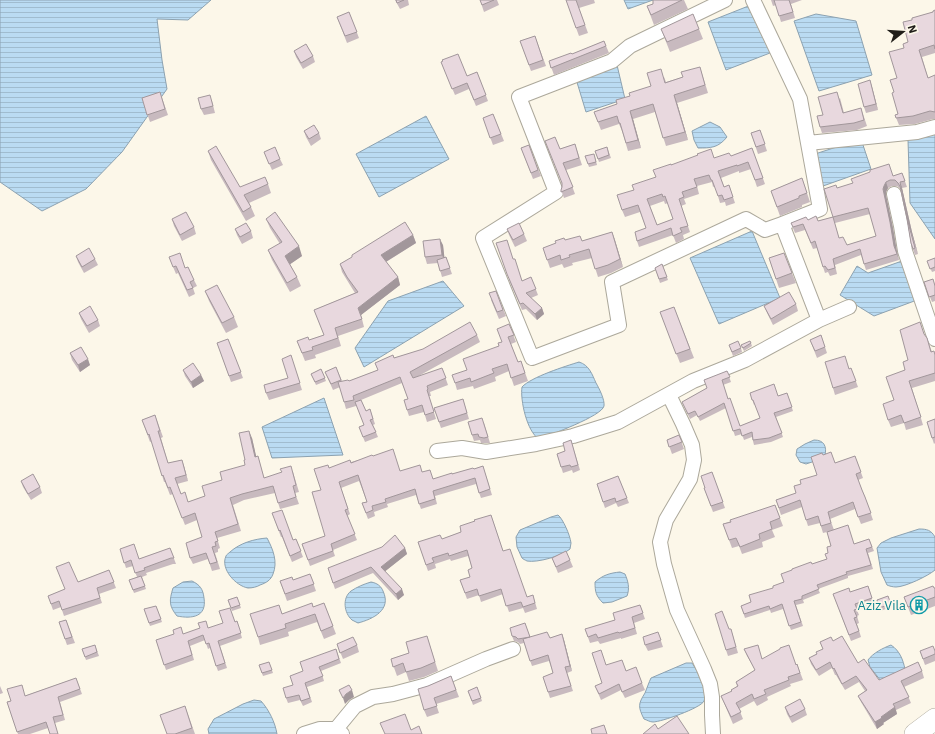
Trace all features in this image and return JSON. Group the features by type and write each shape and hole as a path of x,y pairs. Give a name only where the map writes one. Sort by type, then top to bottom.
{"highway":[{"path":"915,734 935,719"}],"street":[{"path":"725,0 630,46 612,61 519,97 556,192 484,238 532,358 619,325 612,282 746,219 765,230 820,209 800,99 753,0"},
{"path":"808,143 917,132 935,127"},
{"path":"894,194 905,251 935,339"},
{"path":"782,224 819,320"},
{"path":"437,451 462,448 486,452 536,444 573,436 618,422 693,381 745,360 819,320 849,308"},
{"path":"669,395 692,445 694,460 690,479 666,520 660,542 664,564 677,610 710,684 712,697 713,734"},
{"path":"304,734 320,729 339,732 355,706 373,697 428,686 486,659 513,649"}],"water":[{"path":"0,0 211,0 188,20 157,19 167,89 122,152 86,189 42,211 0,182"},
{"path":"624,0 653,0 628,9"},
{"path":"751,5 770,53 726,70 708,22"},
{"path":"816,14 856,21 872,75 819,91 794,21"},
{"path":"617,65 625,99 586,112 576,79"},
{"path":"426,116 449,159 379,197 356,154"},
{"path":"710,122 720,127 727,137 714,147 698,148 692,131"},
{"path":"935,132 935,239 910,203 908,140"},
{"path":"861,139 871,169 823,186 812,155"},
{"path":"752,231 780,298 719,324 690,258"},
{"path":"902,261 917,300 874,316 840,295 857,266 868,273"},
{"path":"443,281 464,306 364,367 355,348 388,301"},
{"path":"579,362 585,365 592,373 602,394 604,406 595,415 539,439 531,430 525,415 522,400 522,387 533,379"},
{"path":"324,398 343,455 272,458 262,427"},
{"path":"814,440 820,441 824,444 826,449 825,456 821,459 806,464 800,462 796,455 797,449"},
{"path":"558,515 569,536 571,543 570,549 566,552 543,560 527,561 522,558 517,547 516,537 520,530"},
{"path":"919,529 928,530 935,537 935,570 922,578 900,587 887,585 881,572 877,548 881,543 891,538"},
{"path":"267,538 275,560 272,576 268,581 253,588 243,587 230,576 227,571 225,566 226,556 234,549 252,540"},
{"path":"620,572 625,574 627,579 627,596 612,602 603,603 596,594 595,582 607,575"},
{"path":"192,581 201,588 203,592 203,609 201,613 193,617 177,616 170,603 173,588 183,582"},
{"path":"371,582 377,584 383,591 385,603 380,613 370,619 358,623 352,620 347,614 345,601 351,591"},
{"path":"891,645 901,656 905,669 881,681 870,667 868,660 878,651"},
{"path":"686,663 692,663 699,676 705,692 704,701 689,711 664,720 653,722 644,719 640,708 640,703 651,678"},
{"path":"254,700 261,701 267,708 277,734 209,734 208,729 214,719"}],"building":[{"path":"396,0 404,0 397,3"},
{"path":"480,0 494,0 482,5"},
{"path":"566,0 576,0 585,25 576,28"},
{"path":"653,0 682,0 651,15 647,6 653,4"},
{"path":"774,0 789,0 793,12 779,16"},
{"path":"935,10 935,49 934,45 919,50 928,78 935,75 935,112 930,111 913,116 896,118 895,115 898,114 890,80 897,78 889,52 904,48 903,44 908,42 903,22 912,20 912,18 933,12"},
{"path":"349,12 357,32 345,36 337,17"},
{"path":"693,14 699,29 667,42 661,29"},
{"path":"535,36 543,60 529,65 520,41"},
{"path":"604,41 606,46 551,68 549,61 571,53 572,54"},
{"path":"306,44 313,56 301,63 294,51"},
{"path":"458,54 467,76 477,72 486,95 474,100 467,83 452,89 441,62 443,61 442,60"},
{"path":"700,67 705,85 674,95 685,132 663,138 653,104 630,111 638,140 626,143 617,116 598,122 594,112 617,104 616,100 630,96 629,93 651,86 647,73 661,69 665,83 683,77 681,72"},
{"path":"870,80 876,104 864,107 858,84"},
{"path":"160,92 165,109 147,115 142,98"},
{"path":"837,92 843,113 861,108 864,120 854,123 820,127 817,116 823,115 818,97"},
{"path":"210,95 213,106 201,109 198,98"},
{"path":"493,114 501,134 490,138 483,118"},
{"path":"314,125 319,133 309,139 304,131"},
{"path":"760,130 765,144 756,147 751,133"},
{"path":"555,137 560,149 575,144 579,158 563,163 573,187 561,192 562,183 545,141"},
{"path":"529,145 538,170 531,173 521,148"},
{"path":"216,146 240,187 265,177 268,184 244,195 251,207 243,212 208,151"},
{"path":"275,147 280,159 269,164 264,152"},
{"path":"607,147 609,155 598,159 595,151"},
{"path":"752,148 763,178 755,180 748,162 718,171 724,187 729,185 733,197 724,200 722,195 718,196 709,175 694,179 697,187 682,192 684,197 679,199 688,226 680,228 682,232 673,236 671,228 637,241 635,232 646,228 638,205 622,210 617,195 634,190 632,185 656,177 653,170 671,165 711,149 714,158 729,153 731,156","holes":["662,194 663,197 665,196 673,219 657,225 647,199"]},
{"path":"594,154 596,162 588,164 585,156"},
{"path":"889,164 893,176 902,173 905,181 900,182 915,248 913,249 911,243 900,186 895,180 886,182 883,189 894,246 897,254 864,264 860,249 833,259 835,268 828,270 825,266 823,267 815,241 811,243 803,224 793,227 791,223 806,217 808,220 816,216 818,221 833,217 824,189 836,185 837,188 853,183 851,179 870,172 870,170","holes":["868,208 876,236 847,245 843,237 839,238 833,217"]},
{"path":"802,178 807,193 777,207 771,191"},
{"path":"186,212 194,227 180,235 172,219"},
{"path":"275,212 299,246 285,256 297,277 287,283 268,250 282,242 266,219"},
{"path":"405,222 413,235 381,255 398,277 358,308 362,319 335,328 338,338 312,347 313,350 302,353 297,341 308,337 309,340 324,335 314,310 358,292 340,264"},
{"path":"246,223 251,231 240,237 235,229"},
{"path":"519,223 524,234 513,240 507,229"},
{"path":"612,232 620,259 595,269 589,249 569,255 570,257 561,260 560,255 547,260 543,248 564,238 565,240 580,236 582,241"},
{"path":"440,239 442,255 425,257 423,241"},
{"path":"507,240 522,281 531,277 536,289 526,293 542,308 535,314 523,303 520,304 507,274 496,243"},
{"path":"89,248 95,259 82,267 76,256"},
{"path":"180,253 185,268 188,267 194,280 190,282 193,288 187,290 176,266 173,267 169,257"},
{"path":"784,253 792,273 776,279 769,258"},
{"path":"446,257 450,268 440,271 437,260"},
{"path":"935,258 935,267 930,269 927,261"},
{"path":"662,264 667,277 659,279 655,268"},
{"path":"933,279 935,295 929,297 924,282"},
{"path":"217,285 234,317 222,323 205,291"},
{"path":"496,291 503,310 497,312 489,293"},
{"path":"789,292 796,304 771,319 764,306"},
{"path":"90,306 98,320 87,326 79,313"},
{"path":"674,307 690,349 676,354 660,312"},
{"path":"470,322 477,335 410,372 413,378 442,368 446,378 427,386 434,412 425,415 422,405 407,410 404,400 408,399 400,377 353,396 354,400 344,402 338,382 349,381 378,370 375,363 393,355 394,358 423,349"},
{"path":"920,322 931,352 934,351 935,355 935,373 909,381 921,417 904,423 901,415 888,420 883,404 894,400 886,377 905,370 903,362 908,360 900,330"},
{"path":"509,324 514,335 508,337 518,362 521,361 525,373 511,378 507,364 492,369 494,373 471,382 470,378 455,383 452,375 467,370 463,359 499,346 498,343 502,342 497,329"},
{"path":"821,335 825,347 815,351 810,340"},
{"path":"228,339 241,372 229,376 217,343"},
{"path":"738,341 741,348 732,352 729,345"},
{"path":"750,341 751,343 743,348 741,345"},
{"path":"81,347 88,359 78,365 70,353"},
{"path":"291,355 300,383 266,393 264,385 288,378 282,359"},
{"path":"845,356 849,369 851,368 856,381 833,388 825,362"},
{"path":"193,363 201,375 191,382 183,370"},
{"path":"336,367 341,380 331,384 325,372"},
{"path":"321,369 325,378 315,382 311,374"},
{"path":"727,371 730,377 722,380 728,399 730,398 740,426 760,418 750,393 774,384 778,396 787,393 792,407 774,413 782,433 769,438 753,440 752,432 742,436 740,429 733,431 724,403 698,417 695,411 688,414 682,402 707,388 704,380"},
{"path":"463,399 467,413 439,422 434,408"},
{"path":"361,400 366,411 370,409 373,419 370,420 376,432 363,437 359,427 364,425 355,402"},
{"path":"155,415 160,431 158,431 168,463 182,460 186,475 175,478 181,494 185,492 188,502 205,496 202,486 222,480 220,472 245,465 239,433 249,431 255,457 258,456 264,478 282,472 280,469 291,466 296,485 293,486 296,497 278,503 273,486 230,498 238,524 215,532 218,541 215,542 216,546 212,547 217,562 210,564 206,553 190,558 186,543 202,537 195,513 182,518 170,487 168,488 163,475 162,476 149,434 148,435 142,420"},
{"path":"482,418 488,437 484,438 479,437 478,434 472,435 468,422"},
{"path":"935,419 935,437 932,438 927,422"},
{"path":"679,435 682,442 669,447 667,440"},
{"path":"571,440 578,465 561,467 557,454 565,451 563,443"},
{"path":"393,449 400,471 420,465 422,472 430,470 433,479 483,466 490,489 479,493 475,478 433,491 435,499 419,504 415,489 385,499 386,502 372,506 373,510 366,513 362,503 367,502 358,475 339,482 348,509 345,510 355,534 331,544 333,551 308,560 302,544 325,536 312,492 321,490 314,469 328,465 329,468 350,460 351,463"},
{"path":"831,452 835,463 855,456 861,472 856,474 871,513 858,517 853,502 828,512 831,523 821,526 818,516 806,520 800,500 779,508 776,500 796,493 794,486 801,484 800,480 817,475 811,457 822,453 823,455"},
{"path":"712,472 723,502 711,506 701,476"},
{"path":"33,474 40,487 28,494 21,481"},
{"path":"618,476 627,498 616,502 615,498 603,502 597,484"},
{"path":"775,505 780,518 770,522 772,529 759,534 760,539 740,547 736,538 729,540 723,524 731,522 730,520"},
{"path":"282,510 293,540 296,539 301,551 290,556 272,513"},
{"path":"491,515 503,551 510,549 527,597 533,595 535,603 523,607 521,602 506,606 501,589 479,596 477,589 465,593 460,580 470,577 468,570 472,568 467,550 449,556 448,553 432,558 434,562 426,565 418,542 440,535 442,539 461,532 460,526"},
{"path":"848,525 854,544 869,539 872,547 866,549 871,565 846,572 847,574 817,585 819,589 802,596 802,599 794,601 801,622 789,626 782,604 770,609 769,606 744,614 741,606 751,602 749,595 773,588 773,586 784,582 781,574 811,562 812,564 827,559 825,554 828,553 827,547 831,546 827,532"},
{"path":"395,535 405,548 381,567 402,589 396,594 371,567 333,583 328,568 382,547"},
{"path":"134,544 139,559 170,548 174,558 144,568 145,570 135,573 131,560 124,563 120,549"},
{"path":"566,551 570,560 556,567 552,558"},
{"path":"69,562 78,582 109,570 114,582 97,588 100,598 62,610 59,601 51,604 48,596 65,589 56,567"},
{"path":"310,574 314,584 285,594 280,581 292,577 293,580"},
{"path":"141,576 145,586 133,590 129,580"},
{"path":"868,586 872,598 855,604 857,609 854,610 857,617 854,618 859,631 849,635 833,594 849,588 850,592"},
{"path":"933,586 935,588 935,597 908,607 904,597"},
{"path":"888,596 891,604 879,608 877,600"},
{"path":"237,597 240,605 231,608 228,600"},
{"path":"312,603 313,607 324,603 333,626 321,631 315,614 285,624 286,628 258,637 250,614 279,605 282,614"},
{"path":"640,605 643,613 632,617 635,628 598,638 596,634 588,637 585,629 615,620 613,613"},
{"path":"156,606 161,619 149,623 144,609"},
{"path":"230,608 241,633 218,641 225,663 216,666 209,643 206,644 203,635 188,641 192,655 164,665 156,640 174,634 173,630 181,627 183,634 200,628 198,623 206,621 208,628 223,623 219,611"},
{"path":"722,611 729,629 731,629 736,647 726,650 715,614"},
{"path":"66,620 72,637 65,639 59,622"},
{"path":"525,623 530,637 518,639 512,636 510,628"},
{"path":"547,632 550,638 562,634 570,666 565,667 571,686 548,692 543,677 553,673 548,655 530,661 523,639"},
{"path":"658,632 661,640 645,645 643,637"},
{"path":"427,636 435,662 406,672 403,663 393,667 391,659 409,653 406,642"},
{"path":"842,636 858,663 864,659 879,680 918,662 922,671 901,681 909,697 893,704 895,707 875,722 858,696 867,690 856,676 842,684 830,662 816,670 809,658 817,654 816,652 823,649 820,642 831,637 833,641"},
{"path":"353,637 357,645 340,653 337,644"},
{"path":"95,645 97,652 85,657 82,649"},
{"path":"758,645 762,659 780,648 789,645 800,673 788,677 789,680 764,690 766,694 754,699 752,694 736,703 741,712 731,717 721,696 732,691 731,690 738,686 736,682 755,670 744,649"},
{"path":"933,646 935,654 923,659 920,651"},
{"path":"336,649 339,659 319,667 323,676 305,683 310,698 301,701 299,695 286,698 283,688 293,685 290,676 303,671 300,662"},
{"path":"601,650 606,665 622,660 626,671 636,667 642,683 622,692 619,684 599,694 595,686 602,683 592,653"},
{"path":"269,662 272,670 262,673 259,665"},
{"path":"451,676 456,690 434,698 437,706 424,710 418,689"},
{"path":"76,678 80,689 58,697 63,715 53,717 58,734 50,734 46,722 17,732 7,702 11,701 7,689 22,685 25,696"},
{"path":"349,685 352,690 343,698 339,690"},
{"path":"477,687 481,698 472,701 468,691"},
{"path":"800,699 805,709 790,717 785,707"},
{"path":"185,706 192,728 175,734 167,734 160,715"},
{"path":"405,714 411,730 419,726 422,734 385,734 380,723"},
{"path":"677,716 689,734 643,734 655,724 658,729"},
{"path":"604,725 607,734 592,734 591,729"}],"place":[{"name":"Aziz Vila","path":"919,605"}]}
